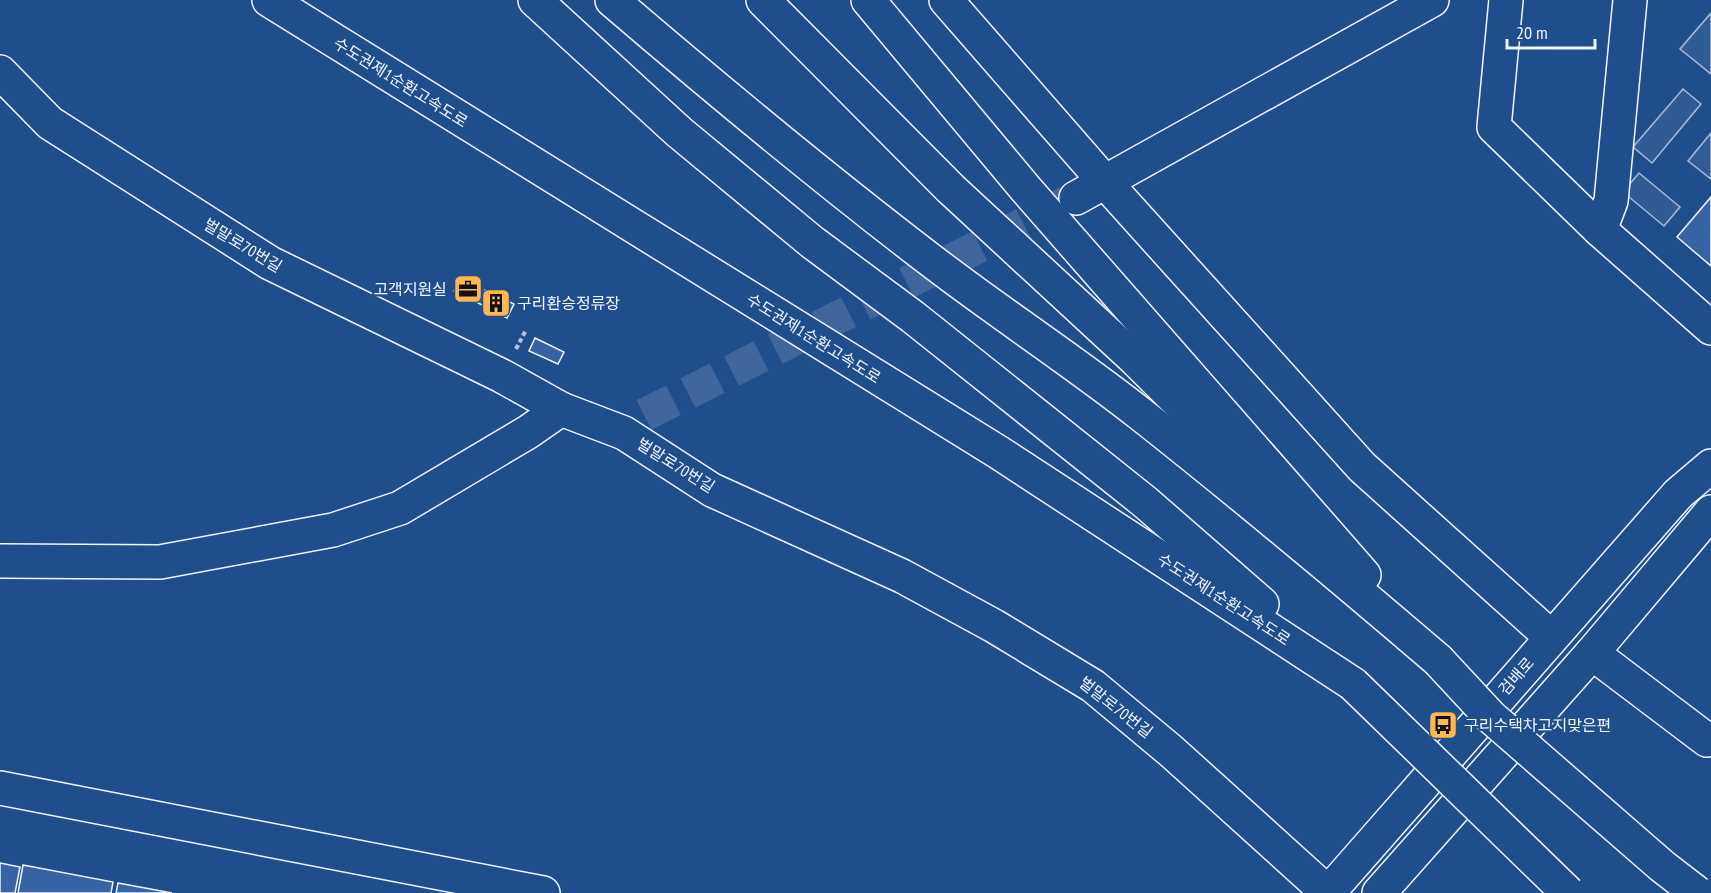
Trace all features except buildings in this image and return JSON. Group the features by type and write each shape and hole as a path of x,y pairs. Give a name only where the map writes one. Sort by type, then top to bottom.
{"main road":[{"name":"수도권제1순환고속도로","path":"269,0 998,452 1353,684"},
{"name":"수도권제1순환고속도로","path":"535,0 680,132 812,242 913,317 1145,502 1353,684 1568,893"},
{"path":"612,0 734,105 836,187 1141,414 1290,534 1438,660"},
{"path":"763,0 951,189 1136,360 1438,660"},
{"path":"868,0 1025,188 1438,660 1491,717 1662,866 1697,893"},
{"path":"946,0 1105,182 1362,467 1551,637"},
{"path":"1076,198 1432,0"},
{"path":"1506,0 1494,127 1600,230 1711,328"},
{"path":"1600,230 1611,201 1630,0"},
{"name":"벌말로70번길","path":"0,72 50,123 270,263 502,376 561,410 634,424 712,490 902,576 994,626 1093,686 1171,751 1328,893"},
{"path":"0,561 160,562 333,530 400,508 561,410"},
{"name":"검배로","path":"1328,893 1678,494 1711,466"},
{"path":"1379,893 1592,653 1711,512"},
{"path":"1592,653 1707,740"},
{"path":"0,788 543,893"}],"shaded area":[{"path":"1711,13 1711,74 1680,49"},
{"path":"1683,89 1701,104 1652,163 1633,147"},
{"path":"1711,133 1711,179 1688,161"},
{"path":"1639,173 1680,207 1664,226 1623,192"}],"tunnel":[{"path":"644,415 1071,200"}],"place":[{"name":"고객지원실","path":"468,289"},
{"name":"구리환승정류장","path":"496,303"},
{"name":"구리수택차고지맞은편","path":"1443,725"}]}
